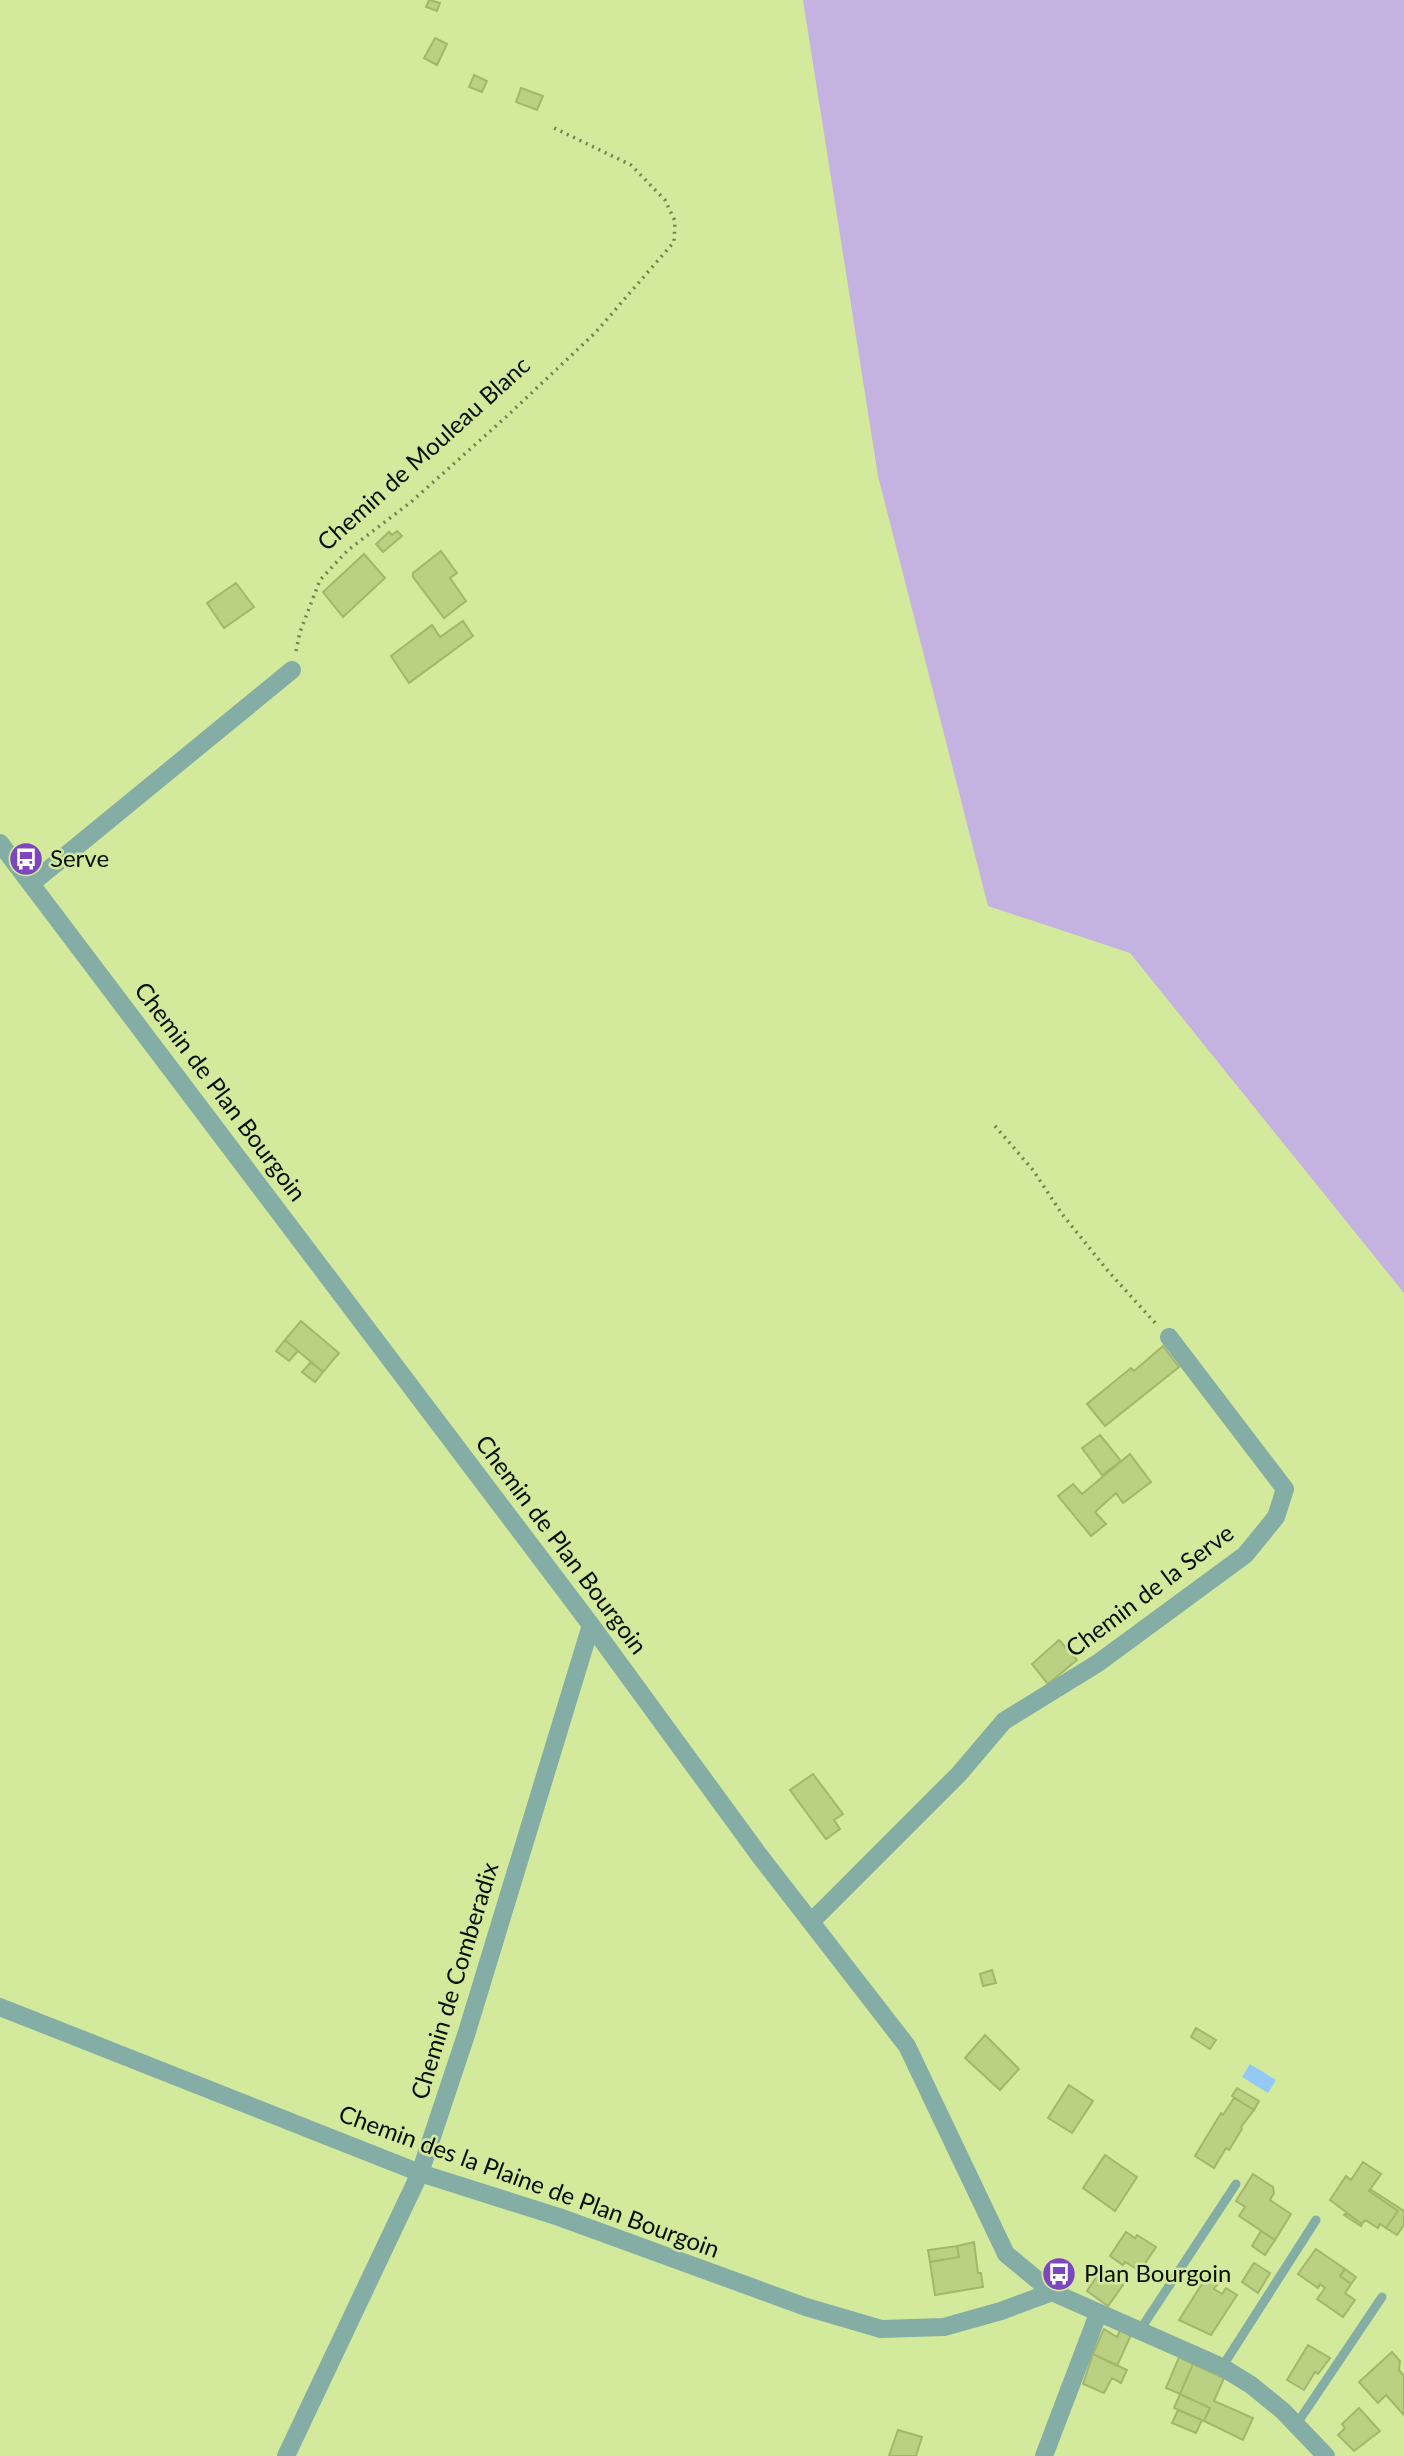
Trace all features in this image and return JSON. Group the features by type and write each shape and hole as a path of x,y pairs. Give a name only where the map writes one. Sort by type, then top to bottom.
{"street":[{"path":"32,883 292,670"},
{"name":"Chemin de Plan Bourgoin","path":"0,843 590,1625 759,1855 907,2046 1006,2254 1052,2292 1222,2367 1251,2385 1326,2456"},
{"name":"Chemin de la Serve","path":"811,1922 960,1774 1004,1721 1098,1663 1245,1555 1276,1517 1285,1489 1169,1338"},
{"name":"Chemin de Comberadix","path":"286,2456 420,2173 466,2035 590,1625"},
{"name":"Chemin des la Plaine de Plan Bourgoin","path":"0,2007 420,2173 559,2217 806,2307 881,2329 944,2327 1001,2311 1052,2292"},
{"path":"1044,2456 1098,2314"}],"lane":[{"path":"1140,2330 1236,2184"},
{"path":"1222,2367 1316,2220"},
{"path":"1296,2425 1381,2297"}],"path":[{"name":"Chemin de Mouleau Blanc","path":"292,670 300,632 320,580 348,550 411,502 595,333 674,243 675,221 665,200 631,165 552,127"},
{"path":"995,1126 1033,1171 1062,1214 1108,1271 1169,1338"}],"shaded area":[{"path":"803,0 1404,0 1404,1293 1130,953 988,906 878,476"}],"water":[{"path":"1250,2064 1276,2080 1268,2093 1242,2077"}],"building":[{"path":"429,0 440,3 437,11 426,7"},
{"path":"435,38 447,44 437,65 424,58"},
{"path":"474,75 487,81 482,92 469,87"},
{"path":"521,88 543,96 537,110 516,102"},
{"path":"397,531 402,536 383,552 376,544 389,532 392,535"},
{"path":"441,551 457,573 450,578 466,601 444,618 413,577 413,573"},
{"path":"364,554 385,578 343,617 323,592"},
{"path":"236,583 254,607 224,628 207,603"},
{"path":"463,621 473,636 409,683 391,656 432,625 440,637"},
{"path":"301,1321 339,1353 323,1372 285,1340"},
{"path":"285,1340 298,1351 289,1361 276,1351"},
{"path":"1163,1346 1179,1367 1105,1426 1087,1404 1131,1368 1134,1371"},
{"path":"311,1362 323,1372 315,1382 302,1372"},
{"path":"1100,1435 1121,1461 1102,1475 1082,1448"},
{"path":"1130,1454 1151,1482 1123,1503 1116,1493 1095,1512 1106,1524 1091,1536 1058,1496 1073,1484 1082,1494"},
{"path":"1059,1640 1077,1660 1048,1684 1032,1664"},
{"path":"813,1774 843,1814 834,1820 840,1829 826,1839 790,1790"},
{"path":"992,1970 996,1983 983,1986 980,1974"},
{"path":"1196,2028 1216,2040 1210,2049 1191,2037"},
{"path":"985,2035 1019,2069 1000,2090 965,2058"},
{"path":"1069,2085 1093,2101 1072,2133 1048,2118"},
{"path":"1237,2088 1259,2101 1254,2110 1232,2096"},
{"path":"1234,2098 1254,2110 1229,2150 1226,2148 1214,2168 1195,2156 1221,2113 1223,2115"},
{"path":"1105,2155 1137,2177 1115,2211 1083,2188"},
{"path":"1363,2162 1381,2174 1369,2191 1398,2211 1386,2228 1380,2224 1378,2228 1365,2220 1362,2224 1330,2200 1346,2176 1351,2180"},
{"path":"1253,2174 1273,2187 1274,2193 1270,2200 1291,2214 1275,2240 1239,2216 1245,2207 1236,2201"},
{"path":"1370,2189 1404,2211 1404,2225 1397,2235 1386,2228 1398,2211 1369,2191"},
{"path":"1346,2213 1362,2224 1361,2226 1344,2215"},
{"path":"1261,2231 1275,2240 1265,2255 1252,2246"},
{"path":"1126,2232 1135,2238 1137,2235 1156,2247 1140,2271 1125,2262 1123,2265 1110,2256"},
{"path":"974,2242 978,2273 981,2273 983,2287 935,2295 930,2262 959,2257 957,2246"},
{"path":"957,2246 959,2257 930,2262 928,2250"},
{"path":"1316,2249 1345,2269 1340,2276 1351,2284 1345,2293 1355,2300 1343,2317 1317,2299 1325,2288 1320,2284 1318,2288 1298,2274"},
{"path":"1254,2263 1270,2273 1258,2293 1242,2282"},
{"path":"1345,2269 1356,2277 1351,2284 1340,2276"},
{"path":"1101,2270 1123,2285 1108,2306 1087,2291"},
{"path":"1207,2276 1218,2283 1214,2289 1222,2294 1226,2288 1237,2295 1211,2335 1179,2320"},
{"path":"1104,2329 1117,2337 1120,2330 1131,2335 1117,2366 1093,2354"},
{"path":"1308,2345 1330,2358 1318,2374 1315,2372 1304,2390 1287,2380"},
{"path":"1392,2352 1400,2361 1399,2370 1404,2376 1404,2415 1386,2395 1378,2403 1359,2382"},
{"path":"1093,2354 1127,2370 1121,2383 1112,2378 1104,2393 1083,2384"},
{"path":"1179,2357 1193,2364 1180,2394 1166,2388"},
{"path":"1193,2364 1224,2378 1214,2401 1253,2418 1243,2440 1204,2421 1210,2408 1180,2394"},
{"path":"1180,2394 1210,2408 1204,2421 1174,2408"},
{"path":"1359,2408 1380,2431 1354,2451 1338,2435 1345,2428 1342,2424"},
{"path":"1178,2410 1202,2420 1196,2433 1172,2423"},
{"path":"898,2430 922,2437 916,2456 889,2456"}],"place":[{"name":"Serve","path":"26,859"},
{"name":"Plan Bourgoin","path":"1059,2274"}]}
